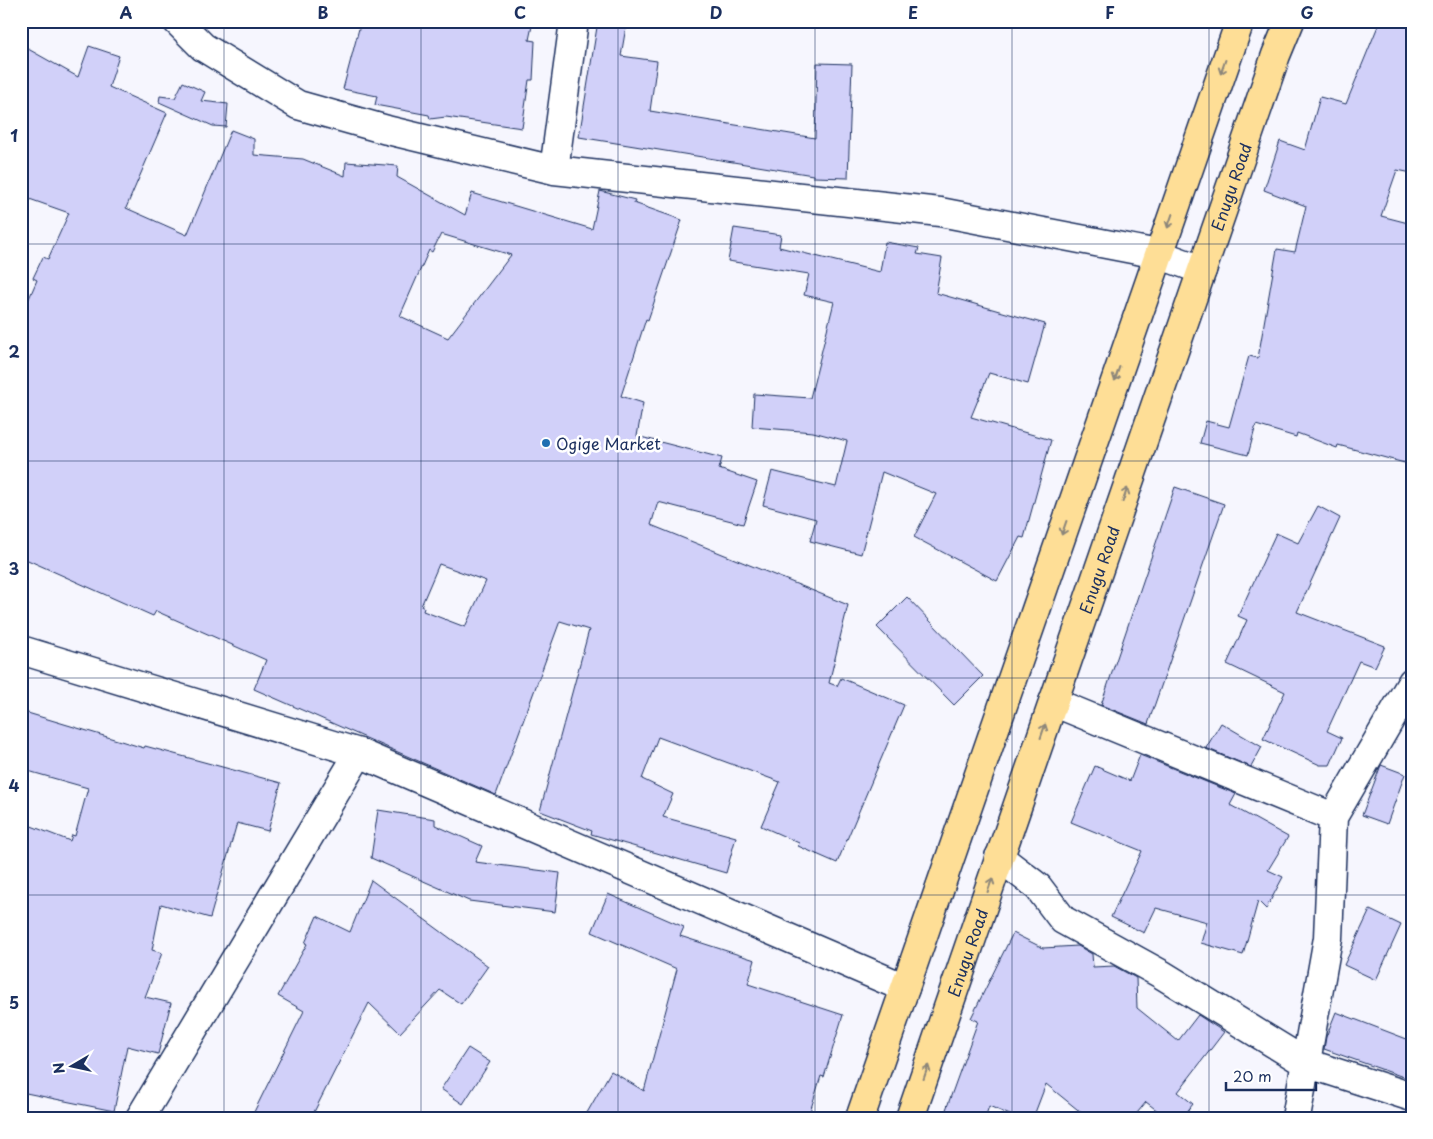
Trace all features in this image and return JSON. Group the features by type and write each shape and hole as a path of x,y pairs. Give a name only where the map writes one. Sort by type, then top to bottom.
{"main road":[{"path":"860,1118 1240,21"},
{"name":"Enugu Road","path":"910,1118 1276,55 1290,21"}],"street":[{"path":"177,21 203,47 298,105 387,130 554,170 940,212 1158,254 1202,270"},
{"path":"554,170 574,21"},
{"path":"21,650 359,753 905,988"},
{"path":"1296,1118 1328,938 1333,817 1412,682"},
{"path":"1053,702 1333,817"},
{"path":"140,1118 359,753"},
{"path":"1000,857 1038,888 1063,920 1161,974 1306,1063 1412,1097"}],"building":[{"path":"361,21 533,21 529,40 535,41 533,80 529,80 522,128 446,117 430,119 429,115 375,105 377,96 343,89"},
{"path":"598,21 627,21 621,56 657,61 650,111 815,138 817,63 852,64 848,178 813,177 813,175 579,137"},
{"path":"1380,21 1412,21 1412,173 1397,170 1381,216 1412,224 1412,465 1338,445 1337,448 1297,433 1296,437 1256,425 1248,455 1200,443 1206,421 1229,427 1249,356 1258,358 1277,249 1295,252 1306,206 1264,190 1280,141 1305,150 1320,97 1346,104"},
{"path":"21,45 78,77 89,46 119,56 109,87 167,113 126,208 187,235 231,130 254,139 254,155 303,159 345,176 346,162 398,166 397,177 465,215 472,193 592,229 600,191 635,200 634,203 682,220 648,320 646,319 621,396 643,403 637,436 722,458 719,469 757,482 743,524 658,502 651,525 848,605 829,683 837,686 841,678 904,705 837,863 798,846 799,843 761,826 780,782 658,737 642,779 673,794 663,817 736,837 726,873 591,834 592,831 540,811 589,630 560,621 496,795 254,689 266,660 156,611 153,616 21,557 21,317 37,280 33,278 43,257 48,259 69,213 21,196","holes":["441,234 511,255 448,338 400,316 429,250 432,252","439,564 486,581 465,627 423,611 424,608 421,606"]},
{"path":"183,82 205,92 201,101 228,104 226,127 213,126 159,102 160,96 175,98"},
{"path":"734,228 781,235 779,247 880,272 885,242 919,248 917,254 942,258 936,293 1045,324 1028,384 989,373 971,417 1051,440 1024,538 1020,537 997,581 914,537 936,494 882,472 861,554 810,541 816,519 763,505 772,471 836,487 847,441 813,432 752,427 754,394 810,398 834,302 804,295 809,274 728,261"},
{"path":"1175,487 1224,504 1148,724 1101,705"},
{"path":"1318,506 1340,518 1297,612 1385,646 1375,667 1359,661 1327,731 1342,738 1330,765 1320,765 1263,739 1285,692 1227,664 1247,620 1238,616 1276,533 1298,543"},
{"path":"907,597 983,676 954,705 877,627"},
{"path":"21,711 144,748 145,746 281,783 268,831 237,823 210,918 161,904 152,950 162,953 145,997 171,1003 158,1054 127,1046 114,1111 21,1092 21,822 70,841 72,835 75,836 88,788 21,769"},
{"path":"1221,723 1262,747 1251,767 1206,748"},
{"path":"1140,755 1236,794 1230,805 1288,837 1268,870 1283,877 1266,909 1258,901 1243,955 1201,943 1207,922 1156,908 1144,933 1111,917 1142,851 1071,822 1095,766 1130,781"},
{"path":"1381,765 1405,774 1387,824 1362,815"},
{"path":"378,810 435,819 435,825 482,846 475,862 560,873 555,912 469,901 371,858"},
{"path":"371,880 488,966 461,1004 440,990 400,1033 369,1003 311,1118 251,1118 304,1011 278,996 307,944 305,943 317,916 350,932"},
{"path":"608,894 684,927 680,936 755,960 748,984 843,1015 824,1077 821,1076 808,1118 584,1118 611,1071 644,1091 677,969 592,932"},
{"path":"1370,910 1401,925 1376,980 1344,965"},
{"path":"1013,933 1043,948 1078,946 1092,954 1093,967 1114,966 1136,978 1137,1008 1178,1041 1198,1015 1224,1032 1178,1092 1193,1104 1182,1118 1167,1118 1146,1102 1133,1118 1088,1118 1046,1084 1033,1118 1017,1118 989,1106 985,1118 943,1118 978,1021 971,1018"},
{"path":"1336,1012 1412,1041 1412,1080 1324,1049 1326,1037"},
{"path":"468,1048 490,1062 463,1104 441,1089"}],"place":[{"name":"Ogige Market","path":"546,443"}]}
